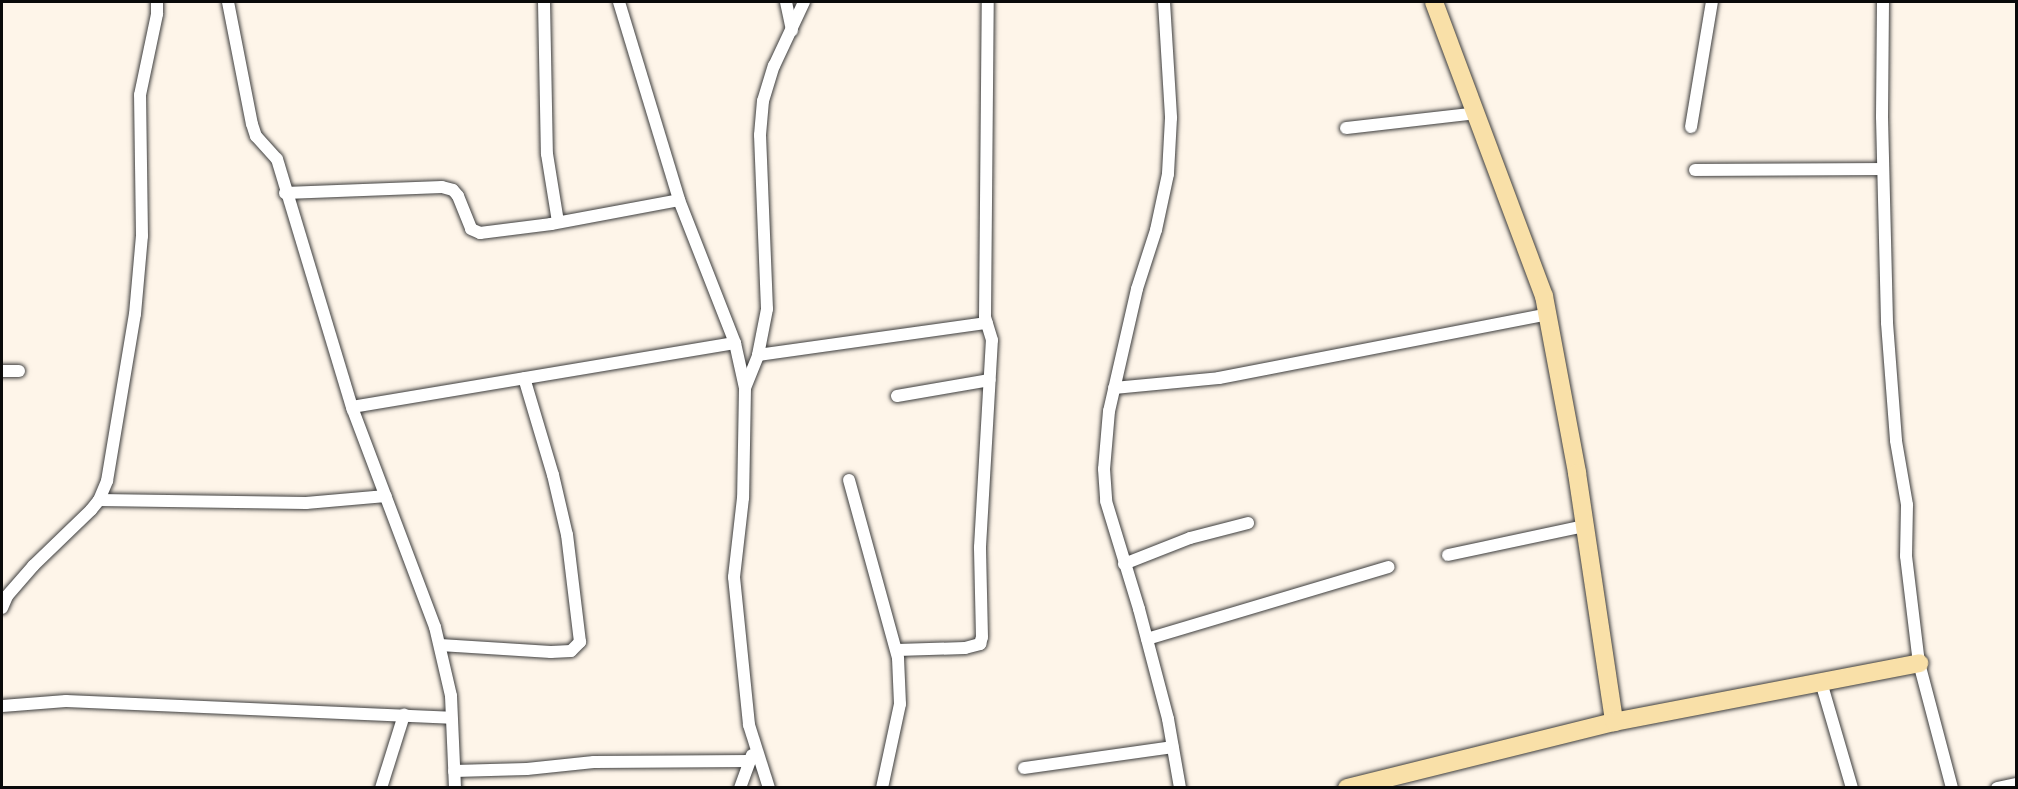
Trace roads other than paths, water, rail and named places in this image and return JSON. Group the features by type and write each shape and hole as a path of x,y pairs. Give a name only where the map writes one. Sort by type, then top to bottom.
{"street":[{"path":"2,608 4,595 78,525 99,500 107,481 135,314 142,236 140,95 157,14 157,2"},
{"path":"228,2 252,124 256,136 277,159 285,193 352,407 435,627 451,696 455,788"},
{"path":"544,2 546,142 558,222"},
{"path":"619,2 679,200 735,343 745,388 743,498 734,577 749,725 769,788"},
{"path":"786,2 792,30"},
{"path":"745,388 758,355 767,309 761,144 763,101 774,66 804,2"},
{"path":"897,650 964,648 980,644 982,637 980,547 992,340 987,323 988,2"},
{"path":"1164,2 1171,118 1168,174 1156,230 1137,289 1109,411 1104,469 1106,501 1147,639 1173,747 1180,788"},
{"path":"1434,2 1544,296 1585,526 1614,722"},
{"path":"1691,127 1712,2"},
{"path":"1883,2 1883,169 1887,323 1896,441 1907,505 1906,556 1919,663 1952,788"},
{"path":"1346,128 1477,113"},
{"path":"1695,170 1883,169"},
{"path":"285,193 442,187 453,190 458,196 471,229 475,232 558,222 679,200"},
{"path":"1114,388 1219,378 1547,314"},
{"path":"758,355 987,323"},
{"path":"352,407 735,343"},
{"path":"2,371 19,371"},
{"path":"440,645 551,652 571,651 580,642 567,535 553,475 524,378"},
{"path":"897,396 990,380"},
{"path":"849,480 897,650 900,704 882,788"},
{"path":"99,500 306,503 386,496"},
{"path":"1124,564 1190,538 1248,522"},
{"path":"1448,555 1585,526"},
{"path":"1147,639 1389,567"},
{"path":"1347,788 1614,722 1919,663"},
{"path":"1821,682 1852,788"},
{"path":"2,706 66,701 451,718"},
{"path":"381,788 404,715"},
{"path":"740,788 756,745"},
{"path":"1024,768 1173,747"},
{"path":"454,771 527,769 594,762 750,761"},
{"path":"1997,788 2016,784"}]}
